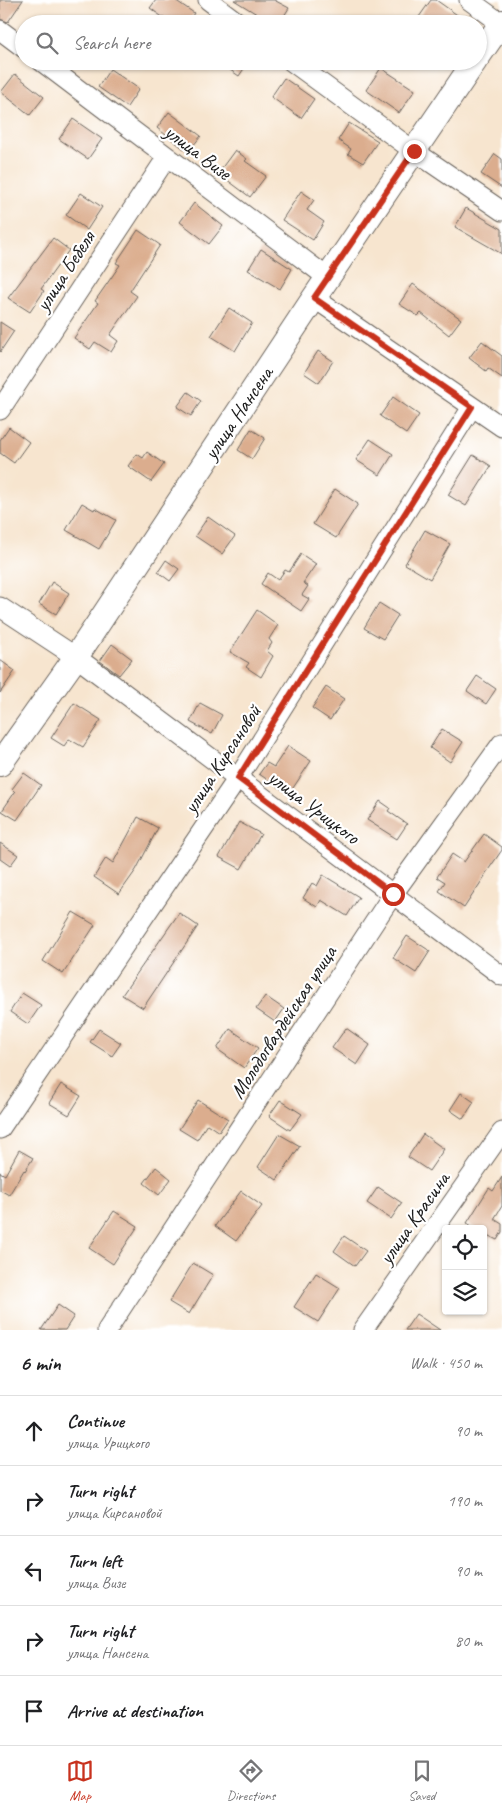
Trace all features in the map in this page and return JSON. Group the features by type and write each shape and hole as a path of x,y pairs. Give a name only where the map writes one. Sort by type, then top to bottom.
{"main road":[{"path":"487,44 502,23"},
{"name":"улица Нансена","path":"0,764 76,656 314,298 469,70"}],"street":[{"path":"208,0 228,15"},
{"path":"469,0 502,23"},
{"path":"0,30 15,41"},
{"name":"улица Визе","path":"53,70 328,278"},
{"path":"303,70 414,151 502,211"},
{"name":"улица Бебеля","path":"0,410 167,157"},
{"path":"314,298 502,427"},
{"name":"улица Кирсановой","path":"0,1129 238,778 472,407"},
{"name":"улица Урицкого","path":"0,607 76,656 502,976"},
{"name":"Молодогвардейская улица","path":"107,1330 393,894 502,743"},
{"name":"улица Красина","path":"363,1330 502,1132"}],"building":[{"path":"0,0 23,0 8,22 0,19"},
{"path":"156,0 175,0 194,13 193,15 160,15 150,8"},
{"path":"234,0 274,0 289,8 285,15 258,15"},
{"path":"431,0 436,0 457,15 420,15"},
{"path":"109,70 111,70 139,89 127,107 98,87"},
{"path":"230,70 243,70 239,76"},
{"path":"380,70 384,70 415,90 399,113 366,90"},
{"path":"15,74 44,97 30,115 1,92"},
{"path":"284,78 314,99 301,118 271,97"},
{"path":"169,112 201,136 188,152 157,128"},
{"path":"73,119 102,139 88,159 59,139"},
{"path":"349,123 378,141 363,163 348,154 351,149 338,140"},
{"path":"235,150 247,159 245,161 266,176 250,197 218,173"},
{"path":"495,154 502,159 502,188 481,174"},
{"path":"301,191 314,200 307,210 324,222 313,240 282,220"},
{"path":"81,193 102,207 87,230 66,215"},
{"path":"194,203 223,226 209,244 180,222"},
{"path":"466,208 502,229 502,254 455,227"},
{"path":"138,230 160,245 130,291 137,296 110,335 118,341 111,352 95,342 90,349 74,338 98,303 95,301 120,265 116,263"},
{"path":"53,238 69,250 41,289 44,291 30,312 8,298"},
{"path":"261,249 292,269 280,289 248,270"},
{"path":"413,284 461,319 449,335 421,313 418,316 399,304"},
{"path":"229,308 252,323 235,351 211,336"},
{"path":"0,322 14,331 0,352"},
{"path":"482,341 502,356 502,378 488,368 486,371 469,358"},
{"path":"318,351 333,361 319,383 304,373"},
{"path":"188,392 201,401 191,416 177,407"},
{"path":"393,397 419,415 406,434 380,416"},
{"path":"9,427 29,442 14,463 0,453 0,440"},
{"path":"251,429 265,438 252,459 238,450"},
{"path":"370,439 393,454 380,475 356,460"},
{"path":"147,452 164,464 151,482 128,466 137,454 143,458"},
{"path":"473,455 491,466 466,506 448,495"},
{"path":"335,489 358,504 336,538 313,524"},
{"path":"82,503 116,520 99,549 66,530"},
{"path":"208,517 235,536 222,554 195,536"},
{"path":"425,530 450,544 430,579 405,564"},
{"path":"301,554 316,564 303,583 308,586 302,595 309,599 301,611 261,584 268,573 278,580 285,570 289,572"},
{"path":"166,560 179,569 170,581 158,572"},
{"path":"52,582 69,593 56,614 39,604"},
{"path":"379,603 398,615 383,639 364,628"},
{"path":"257,610 278,625 269,639 272,643 267,651 273,656 261,677 246,667 249,663 230,652"},
{"path":"112,644 132,659 119,675 100,661"},
{"path":"0,660 15,671 0,693"},
{"path":"477,676 496,689 486,704 467,691"},
{"path":"326,687 344,699 330,720 312,708"},
{"path":"74,703 101,720 83,747 69,739 64,746 51,738"},
{"path":"200,703 222,715 212,734 190,722"},
{"path":"442,729 463,742 450,762 430,748"},
{"path":"288,746 311,761 289,794 259,774 267,763 274,767"},
{"path":"24,773 41,785 17,820 2,811 15,792 12,789"},
{"path":"380,801 390,808 388,811 407,824 397,839 367,820"},
{"path":"138,817 158,828 136,870 119,894 94,877 106,858 113,863"},
{"path":"239,822 261,834 241,869 219,857"},
{"path":"484,834 502,847 502,850 464,908 439,891 445,882 437,877 452,854 464,862"},
{"path":"0,843 18,855 10,866 0,859"},
{"path":"323,875 359,897 347,916 321,900 317,907 303,898 312,883 317,886"},
{"path":"73,912 95,925 63,974 43,961"},
{"path":"179,913 198,926 143,1008 122,995"},
{"path":"407,936 430,951 416,973 393,958"},
{"path":"22,993 41,1005 28,1024 10,1012"},
{"path":"265,996 284,1009 275,1022 256,1009"},
{"path":"346,1028 370,1045 357,1065 332,1048"},
{"path":"99,1029 121,1043 112,1056 90,1042"},
{"path":"230,1029 258,1048 244,1068 217,1049"},
{"path":"61,1084 81,1096 69,1115 49,1103"},
{"path":"461,1093 474,1102 463,1119 450,1110"},
{"path":"198,1100 228,1119 219,1132 207,1124 197,1140 179,1129"},
{"path":"280,1100 302,1114 290,1130 269,1116"},
{"path":"279,1134 300,1146 277,1180 258,1167"},
{"path":"423,1134 444,1149 429,1171 408,1157"},
{"path":"19,1150 33,1158 9,1195 0,1190 0,1172 5,1175"},
{"path":"156,1167 171,1179 159,1195 144,1183"},
{"path":"502,1177 502,1206 494,1219 502,1224 502,1232 497,1240 487,1235 487,1225 470,1225 467,1223 489,1188 493,1191"},
{"path":"378,1187 402,1203 391,1219 367,1203"},
{"path":"241,1191 262,1206 236,1241 215,1226"},
{"path":"114,1211 138,1226 113,1264 89,1248"},
{"path":"344,1236 366,1251 355,1266 334,1251"},
{"path":"193,1263 213,1275 189,1314 169,1302"},
{"path":"316,1273 340,1288 318,1322 294,1307"},
{"path":"58,1305 74,1316 65,1330 41,1330"},
{"path":"416,1314 440,1330 405,1330"}],"route":[{"path":"393,894 238,778 472,407 314,298 414,151"}]}
